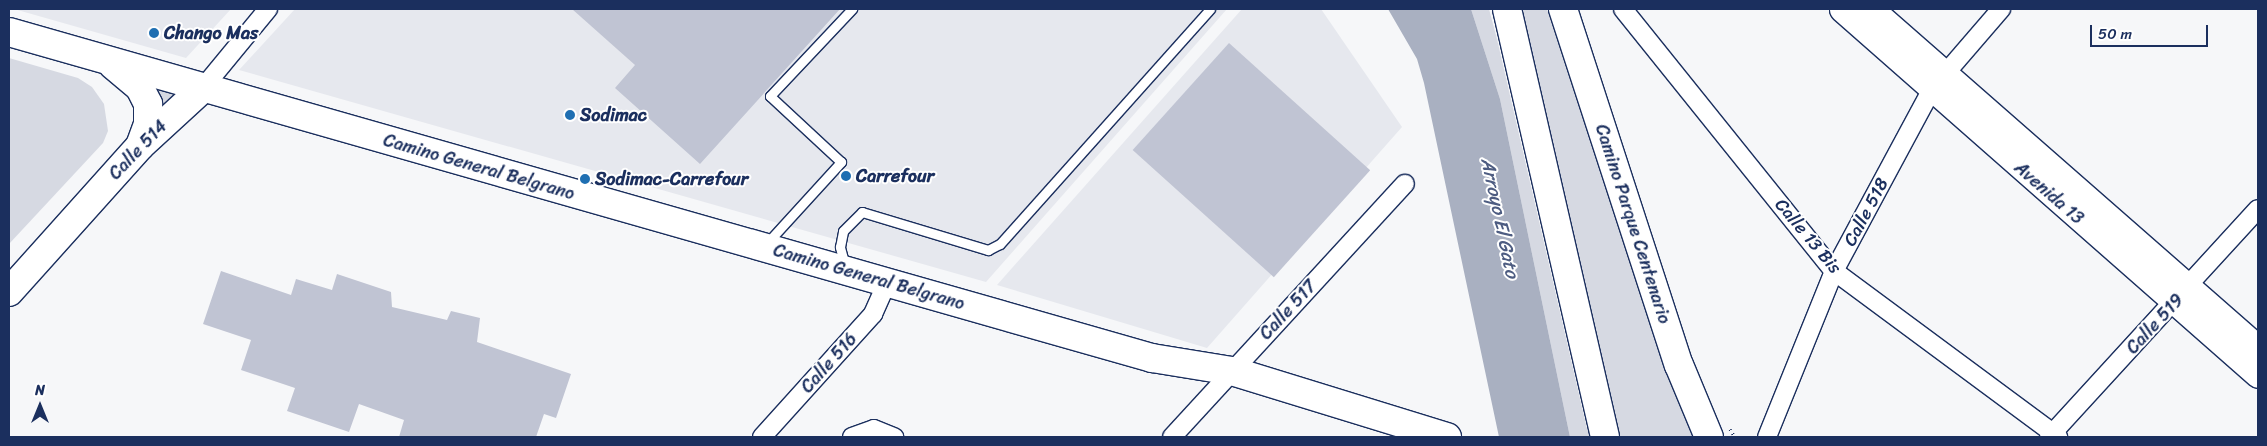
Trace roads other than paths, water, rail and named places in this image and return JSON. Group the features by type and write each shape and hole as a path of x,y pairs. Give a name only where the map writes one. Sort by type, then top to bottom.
{"main road":[{"path":"1507,9 1604,432"},
{"name":"Camino Parque Centenario","path":"1562,9 1679,365 1709,437"},
{"name":"Avenida 13","path":"1842,9 1937,81 2182,295 2258,375"},
{"name":"Avenida 13","path":"1871,9 1937,81"},
{"name":"Camino General Belgrano","path":"11,30 202,89 1225,379 1447,437"},
{"path":"101,58 122,70 144,96 148,124 140,146"},
{"name":"Calle 514","path":"9,292 140,146 202,89"},
{"name":"Avenida 13","path":"2182,295 2258,348"},
{"name":"Camino General Belgrano","path":"1225,379 1385,437"}],"street":[{"name":"Calle 514","path":"202,89 268,9"},
{"name":"Calle 13 Bis","path":"1623,9 1834,271 2053,436"},
{"name":"Calle 518","path":"1767,437 1834,271 1937,81 2001,9"},
{"name":"Calle 517","path":"1172,437 1405,184"},
{"name":"Calle 519","path":"2053,436 2258,209"},
{"name":"Calle 516","path":"762,437 873,314 886,282"},
{"path":"852,437 874,429 894,437"}],"lane":[{"path":"763,247 841,162 770,96 852,9"},
{"path":"846,271 840,247 843,231 862,212 988,250 1000,244 1210,9"}],"water":[{"name":"Arroyo El Gato","path":"1388,9 1471,9 1500,99 1570,437 1499,437 1424,83 1417,59"}],"place":[{"name":"Chango Mas","path":"154,33"},
{"name":"Sodimac","path":"570,115"},
{"name":"Carrefour","path":"846,176"},
{"name":"Sodimac-Carrefour","path":"585,179"}]}
